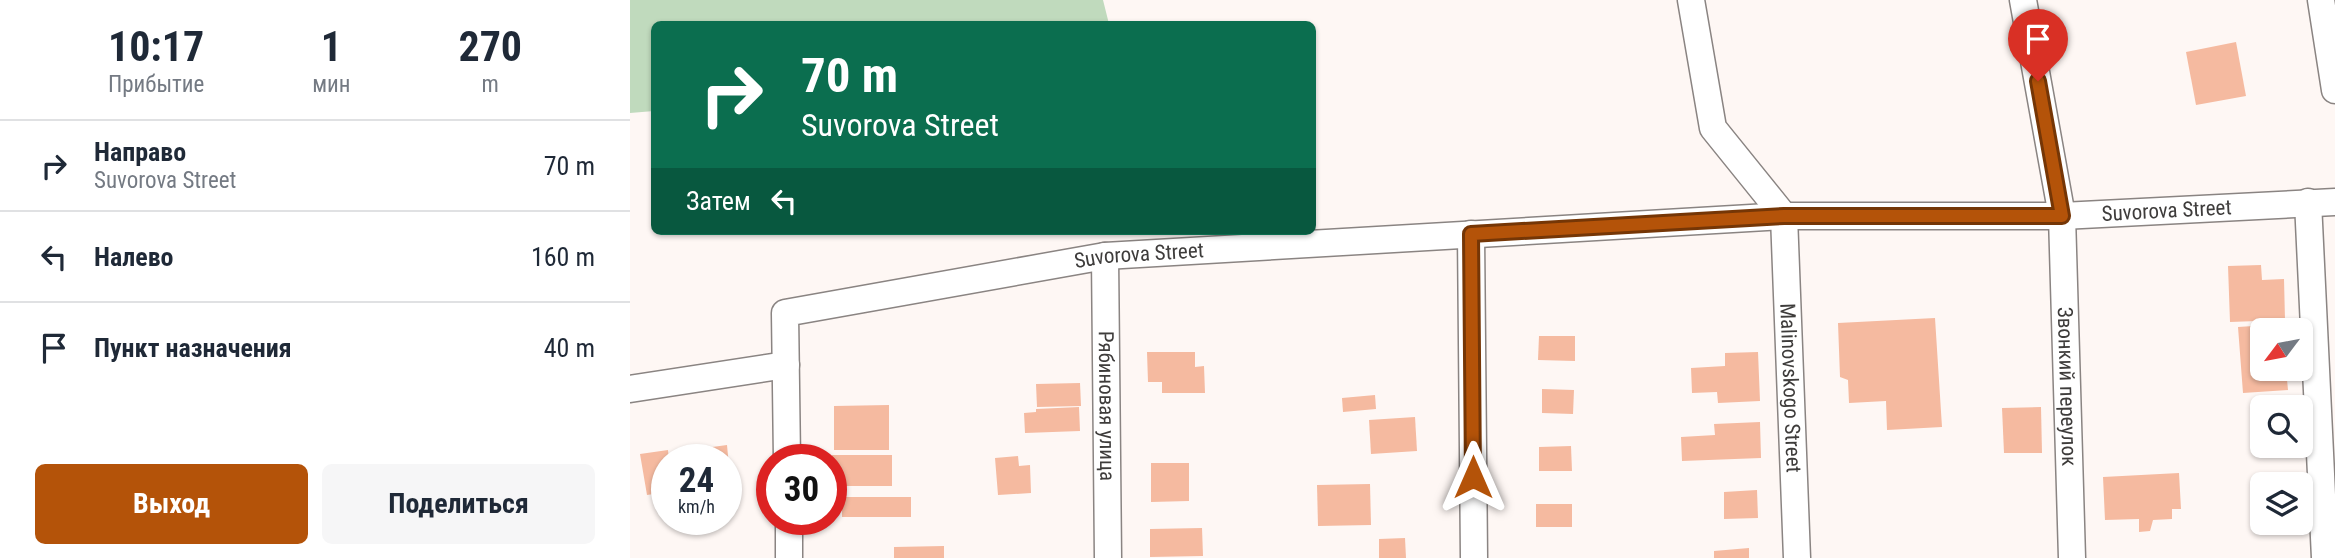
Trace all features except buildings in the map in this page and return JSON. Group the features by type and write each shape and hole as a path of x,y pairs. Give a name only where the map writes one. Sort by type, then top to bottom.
{"street":[{"path":"1691,0 1713,128 1784,216"},
{"name":"Звонкий переулок","path":"2023,0 2062,216 2072,558"},
{"path":"2321,0 2335,90"},
{"path":"2308,202 2325,558"},
{"name":"Suvorova Street","path":"786,365 785,313 1105,256 1784,216 2062,216 2335,202"},
{"name":"Malinovskogo Street","path":"1784,216 1797,558"},
{"path":"1471,234 1474,558"},
{"name":"Рябиновая улица","path":"1105,256 1108,558"},
{"path":"630,390 786,365 788,444"},
{"path":"789,535 789,558"}],"green space":[{"path":"630,0 1103,0 1108,21 651,21 651,111 630,113"}],"route":[{"path":"1473,477 1471,234 1784,216 2062,216 2038,81"}]}
